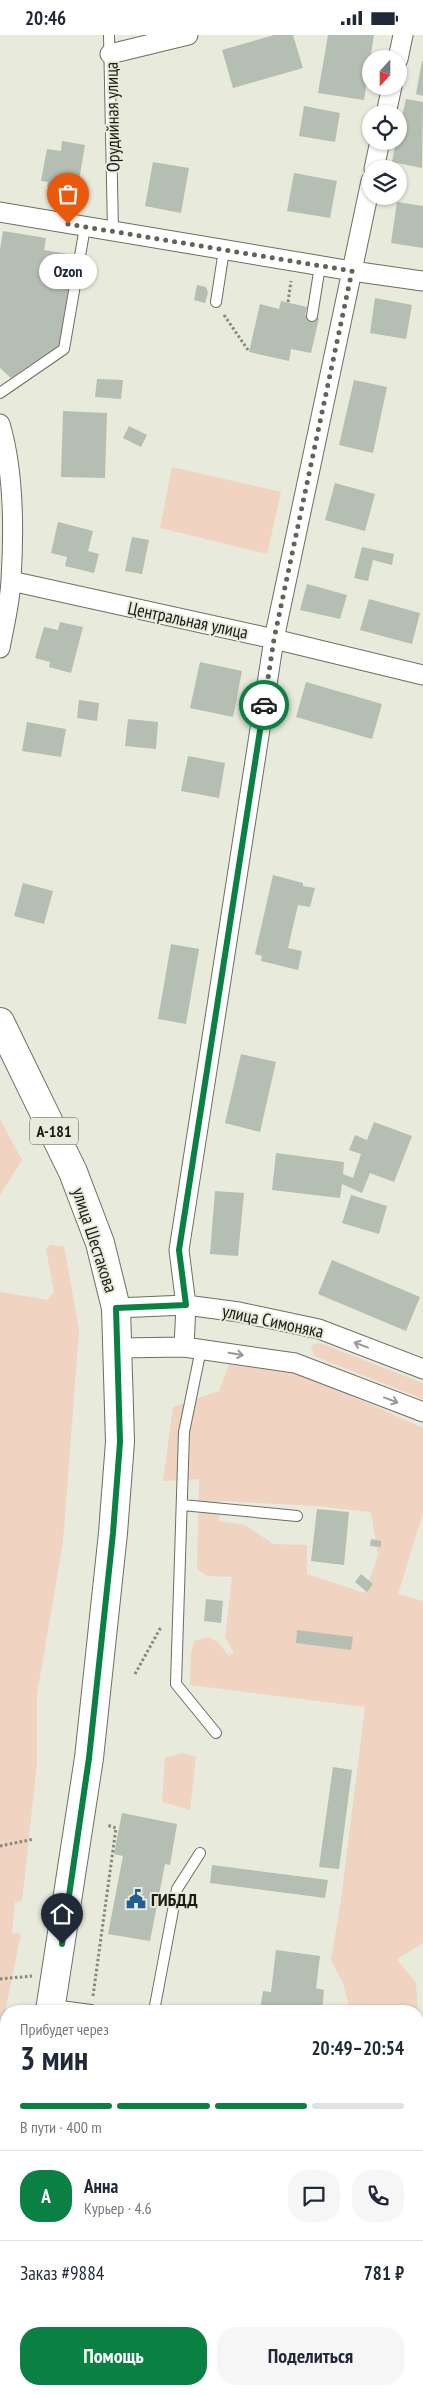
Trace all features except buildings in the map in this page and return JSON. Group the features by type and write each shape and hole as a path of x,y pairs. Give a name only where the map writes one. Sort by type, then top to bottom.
{"main road":[{"name":"улица Шестакова","path":"0,1022 73,1172 100,1243 116,1308 120,1442 113,1533 89,1758 51,2005"}],"street":[{"name":"Орудийная улица","path":"110,54 188,35"},
{"path":"400,50 403,35"},
{"path":"192,1348 179,1250 274,639 366,205"},
{"path":"0,213 320,266 423,281"},
{"path":"0,424 4,440 12,503 11,581 0,648"},
{"name":"Центральная улица","path":"11,581 274,639 423,675"},
{"name":"улица Симоняка","path":"116,1308 186,1305 239,1312 319,1329 423,1369"},
{"name":"улица Симоняка","path":"118,1348 192,1348 295,1363 423,1412"}],"lane":[{"path":"109,35 110,54"},
{"name":"Орудийная улица","path":"110,54 114,231"},
{"path":"0,393 64,349 85,227"},
{"path":"216,302 224,250"},
{"path":"312,316 320,266"},
{"path":"192,1348 184,1432 176,1684 216,1733"},
{"path":"182,1505 297,1516"},
{"path":"155,2005 177,1889 200,1853"}],"path":[{"path":"288,302 291,282"},
{"path":"216,302 248,350"},
{"path":"135,1675 178,1595"},
{"path":"93,2005 116,1828 107,1825"},
{"path":"0,1846 34,1839"}],"shaded area":[{"path":"172,467 281,492 267,554 160,528"},
{"path":"0,1119 22,1160 0,1195"},
{"path":"50,1245 64,1246 79,1330 63,1542 37,1694 37,1764 22,1901 15,1902 12,1933 21,1934 6,2005 0,2005 0,1292 48,1300 54,1292 46,1249"},
{"path":"320,1343 423,1383 423,1399 314,1356 311,1347 314,1344"},
{"path":"229,1364 292,1369 423,1428 423,1513 398,1594 423,1601 423,1943 397,1959 416,1983 418,2005 349,2005 343,1983 331,1960 340,1907 365,1707 190,1685 191,1654 194,1641 208,1637 218,1642 229,1656 234,1653 225,1637 232,1577 207,1576 197,1569 199,1479 163,1481 173,1407 219,1391","holes":["221,1501 316,1506 371,1512 378,1555 365,1593 307,1574 307,1545 273,1544 245,1525 219,1521"]},
{"path":"182,1753 196,1757 190,1810 162,1802 165,1758"}],"way so far":[{"path":"68,224 352,271 274,639 264,705"}],"place":[{"name":"Ozon","path":"68,224"},
{"name":"ГИБДД","path":"136,1899"}],"route":[{"path":"62,1944 89,1758 113,1533 120,1442 116,1308 186,1305 179,1250 264,705"}]}
